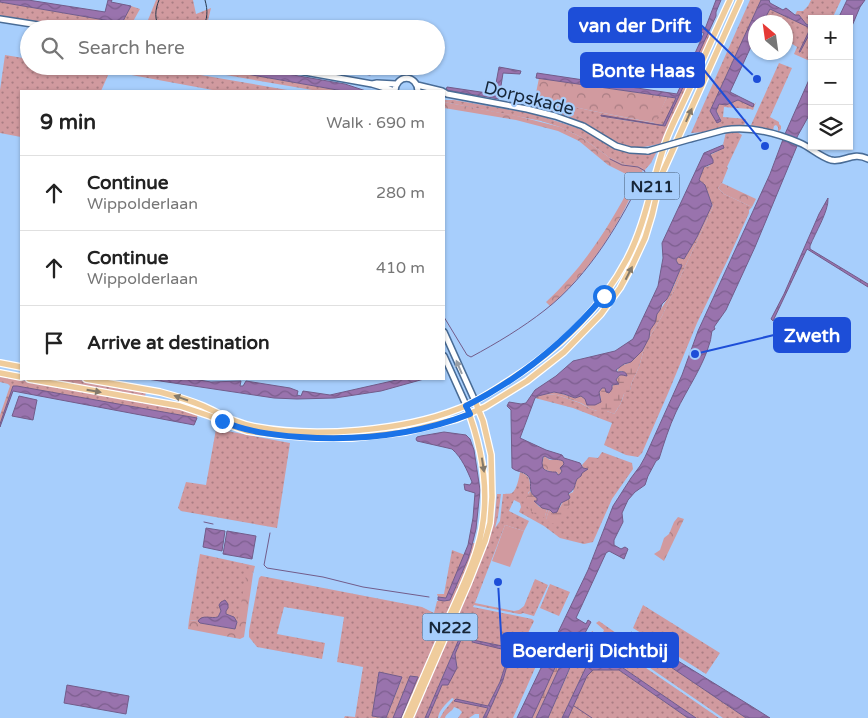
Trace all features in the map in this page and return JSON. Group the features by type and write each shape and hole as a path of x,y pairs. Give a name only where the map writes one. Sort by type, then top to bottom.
{"main road":[{"name":"N211","path":"92,380 160,392 198,404 240,423 258,428 325,432 389,426 448,413 466,406 521,374 543,358 593,309 612,284 628,257 646,211 656,171 668,136 730,0"},
{"name":"N211","path":"35,380 180,406 242,429 278,435 334,438 364,437 416,430 457,419 479,410 527,381 564,352 600,314 620,288 645,238 661,176 740,0"},
{"path":"0,363 20,367"},
{"path":"0,373 20,377"},
{"path":"475,401 479,410"},
{"name":"N222","path":"406,718 474,558 482,527 486,499 485,478 479,444 466,406"},
{"name":"N222","path":"410,718 475,567 490,523 492,497 491,455 479,410"}],"street":[{"path":"0,19 20,22"},
{"path":"322,75 372,84 396,84 395,90"},
{"name":"Dorpskade","path":"396,84 406,78 414,81 417,88"},
{"path":"372,84 391,90"},
{"name":"Dorpskade","path":"445,93 556,116 583,126 616,146 630,150 648,150 725,130 746,129 772,133 802,144 827,159 832,160 855,155 868,159"},
{"path":"445,334 475,401"},
{"path":"445,358 466,406"}],"green space":[{"path":"156,0 193,0 196,14 211,8 208,20 148,20"},
{"path":"750,0 761,0 754,15 748,15 748,28 710,111 721,119 716,111 719,104 729,104 738,100 753,106 756,102 753,110 724,107 723,117 746,119 744,126 723,127 705,132 691,133"},
{"path":"811,0 841,0 834,15 808,15 808,25 801,17 795,15 797,11 803,11"},
{"path":"0,2 105,20 22,20 0,16"},
{"path":"131,6 140,9 134,20 124,20"},
{"path":"770,9 783,15 767,15"},
{"path":"793,20 808,27 808,33 800,52 808,37 808,60 794,54 797,47 793,44"},
{"path":"708,32 712,33 662,143 643,147 624,146 612,141 580,121 534,107 535,98 654,123 667,97 676,98 664,125 601,117 665,126"},
{"path":"5,55 20,58 20,75 108,75 101,90 20,90 20,137 0,133 0,90"},
{"path":"779,63 792,68 770,117 779,122 781,129 778,132 776,125 773,130 751,125"},
{"path":"131,75 200,75 287,90 213,90"},
{"path":"226,75 252,75 337,90 312,90"},
{"path":"539,78 667,97 655,123 535,98"},
{"path":"445,100 535,114 592,133 620,150 640,153 657,151 651,163 644,171 641,167 626,165 610,158 581,137 541,121 445,102"},
{"path":"445,102 517,116 560,127 581,137 610,158 626,165 643,169 640,179 616,225 597,254 575,281 550,306 546,302 572,275 604,231 632,183 632,176 608,165 579,141 558,131 516,120 445,108"},
{"path":"726,132 737,132 742,135 727,167 722,183 718,188 724,194 752,207 697,323 642,453 638,457 626,455 604,445 612,423 573,408 535,398 546,394 557,395 597,411 607,411 614,414 616,412 624,394 630,390 645,345 662,316 713,207 705,185 699,180 704,167 709,166 713,160 710,155 724,148"},
{"path":"722,183 756,199 752,207 724,194 718,188"},
{"path":"712,205 713,207 662,316 649,338 650,330 657,314 675,285 681,268 676,260 678,257 684,259"},
{"path":"645,345 630,390 624,394 614,414 591,409 581,403 557,395 546,394 556,392 575,398 581,396 585,399 601,399 599,392 602,388 612,387 614,384 618,385 616,380 625,373 622,371 617,372 618,369 634,360"},
{"path":"0,376 198,413 197,418 13,386 0,424 0,415 10,386 0,382"},
{"path":"51,380 80,380 146,392 145,397"},
{"path":"216,429 290,443 277,528 181,511 178,508 186,482 206,485"},
{"path":"602,452 632,463 633,469 612,499 593,542 584,544 560,538 544,526 519,512 520,503 514,500 509,511 529,521 524,531 505,525 475,603 514,611 519,610 524,606 535,579 548,585 534,616 474,605 473,607 532,619 534,621 516,657 536,666 513,718 486,718 503,680 512,648 473,640 472,642 510,650 500,682 488,706 456,699 455,701 488,708 483,718 479,718 479,714 475,714 469,718 458,718 462,712 454,707 445,718 440,718 454,699 452,698 441,710 438,718 428,718 442,685 457,668 455,654 466,628 461,629 462,632 425,718 413,718 491,530 497,494 501,494 495,528 500,521 503,494 514,491 520,472 528,477 530,491 528,493 545,516 547,509 549,510 546,519 556,520 577,487 575,484 577,479 587,469 583,468 582,465 589,457 598,458"},
{"path":"544,456 550,460 557,459 563,461 564,464 560,468 562,470 560,474 558,475 557,472 553,473 542,467"},
{"path":"575,484 577,489 567,510 551,524 546,519 549,510 553,513 558,509 573,492"},
{"path":"530,491 538,499 535,501 537,505 547,509 544,518 528,508 526,500"},
{"path":"678,517 684,519 664,561 654,554 660,550 664,538 669,534"},
{"path":"505,525 524,531 510,567 492,561"},
{"path":"473,543 478,544 405,718 401,718 418,677 410,676 393,718 386,718 402,678 379,672 372,716 385,718 344,718 345,716 355,717 363,667 337,662 344,617 284,607 277,634 325,643 322,659 257,647 249,637 259,578 261,576 422,607 434,613 437,601 450,600"},
{"path":"452,550 465,555 446,598 438,597 437,594 444,594"},
{"path":"200,554 255,566 237,622 234,617 226,614 226,611 220,608 221,611 218,617 198,621 189,620"},
{"path":"247,570 252,571 253,574 244,637 240,639 188,629 189,620 235,629"},
{"path":"550,584 570,592 559,616 540,608"},
{"path":"643,605 720,653 706,674 633,628"},
{"path":"599,621 626,640 628,638 746,718 723,718 602,635 604,630 596,623"},
{"path":"592,631 719,718 696,718 607,657 583,650"},
{"path":"564,647 577,653 575,656 572,654 562,662 536,718 532,718"},
{"path":"577,653 585,657 588,661 587,665 562,718 548,718"},
{"path":"593,670 619,670 688,718 568,718 587,675"}],"water":[{"path":"0,0 28,0 105,12 108,0 131,6 124,20 105,20 0,2"},
{"path":"716,0 721,0 716,16 665,126 601,115 663,125 676,98 536,78 537,73 677,94 704,33 687,30 689,27 705,29"},
{"path":"761,0 769,0 770,3 783,10 786,8 795,15 799,15 808,27 793,20 793,15 783,15 770,9 767,15 754,15"},
{"path":"847,0 865,0 853,24 853,15 840,15"},
{"path":"748,28 748,53 730,92 754,104 753,107 738,100 726,105 719,104 716,111 721,121 717,123 710,111"},
{"path":"808,33 808,37 799,52"},
{"path":"499,67 521,71 520,74 503,73 499,99 446,90 447,87 494,94"},
{"path":"252,75 293,75 345,84 363,90 337,90"},
{"path":"808,82 808,117 797,137 797,146 755,247 726,310 712,331 703,360 676,412 659,459 656,461 645,485 628,500 622,513 623,522 614,540 614,545 621,549 625,547 628,549 624,559 609,551 606,553 576,618 586,624 588,620 591,622 580,642 575,643 573,636 570,634 567,641 574,647 572,650 564,648 532,718 517,718 588,570 613,506 645,457 682,375 698,331 770,174"},
{"path":"723,145 724,148 710,154 713,163 704,167 699,180 705,185 712,205 684,259 678,257 676,260 678,264 682,265 667,299 657,314 655,323 650,330 649,338 642,351 631,362 624,364 616,370 617,372 624,372 627,376 619,376 616,380 619,384 612,385 609,393 606,392 605,388 602,388 599,392 601,402 595,405 587,405 585,399 581,396 575,398 554,392 535,398 520,438 562,455 564,458 580,463 583,468 588,469 577,479 574,489 568,494 569,499 561,503 557,512 553,513 542,508 534,501 537,501 537,498 533,495 527,475 512,468 511,410 507,406 509,402 526,403 535,390 556,376 573,361 615,351 633,339 658,286 663,258 662,243 704,153","holes":["543,457 563,461 564,464 560,468 562,471 560,474 558,475 556,472 547,471 543,468"]},
{"path":"828,198 826,209 810,249 868,284 868,287 807,249 773,321 771,319"},
{"path":"154,380 241,381 240,386 243,386 246,381 290,388 298,391 297,395 301,396 303,391 330,395 397,380 420,380 381,391 335,398 274,398"},
{"path":"13,386 197,418 194,425 13,391 0,427"},
{"path":"19,396 37,400 33,420 12,416"},
{"path":"444,432 466,435 470,439 474,450 480,490 476,529 468,559 450,600 444,601 438,600 438,597 446,598 468,545 475,493 465,490 464,484 470,485 472,482 461,460 452,449 417,441 416,439 421,436"},
{"path":"206,528 225,531 222,551 203,547"},
{"path":"227,531 256,536 252,559 223,554"},
{"path":"225,600 228,604 226,614 234,617 237,622 235,629 200,623 198,621 204,617 218,617 221,611 219,605"},
{"path":"466,628 455,654 457,668 448,685 442,685 428,718 425,718 462,632 461,629"},
{"path":"631,632 770,718 746,718 628,638"},
{"path":"473,640 512,648 503,680 486,718 483,718 488,708 454,701 456,699 488,706 500,682 510,651 472,642"},
{"path":"583,650 607,657 696,718 688,718 619,670 593,670 587,676 568,718 562,718 587,665 585,657 581,654"},
{"path":"569,654 575,656 548,718 536,718 562,662"},
{"path":"379,672 402,677 386,718 372,716"},
{"path":"410,676 418,677 401,718 393,718"},
{"path":"67,685 129,696 126,714 64,703"}],"waterway":[{"path":"445,319 467,355 471,357 518,329 561,296 576,281 603,246 626,209 645,171 638,167 622,165 610,159"},
{"path":"204,522 213,524"},
{"path":"270,533 264,565 267,568 323,577 363,587 429,597"},
{"path":"574,706 592,718"}],"tram line":[{"path":"157,20 159,0"},
{"path":"205,0 207,8 206,20"}],"place":[{"name":"van der Drift","path":"757,79"},
{"name":"Bonte Haas","path":"765,146"},
{"name":"Zweth","path":"695,354"},
{"name":"Boerderij Dichtbij","path":"498,582"}],"route":[{"path":"222,421 247,431 317,438 352,438 394,434 457,419 470,414 466,406 521,374 543,358 571,332 604,296"}]}
